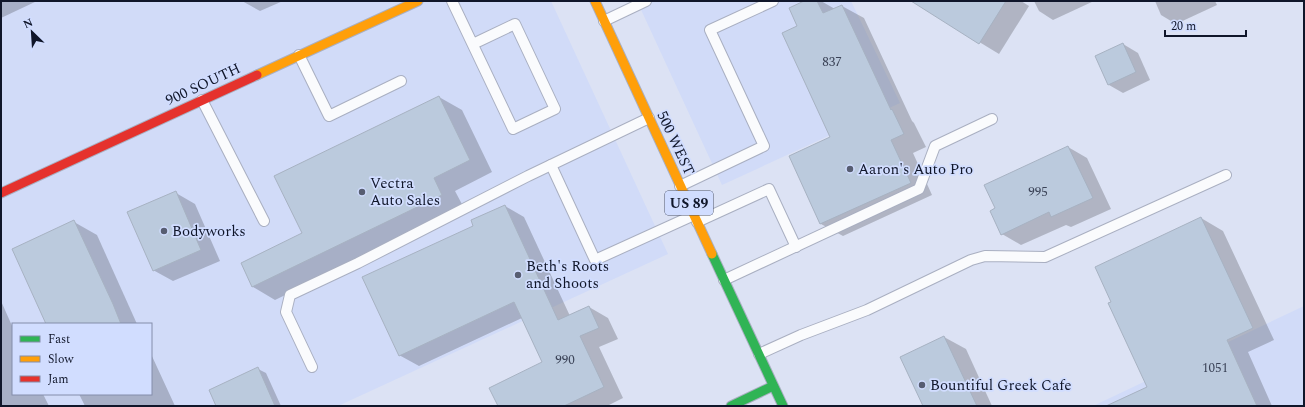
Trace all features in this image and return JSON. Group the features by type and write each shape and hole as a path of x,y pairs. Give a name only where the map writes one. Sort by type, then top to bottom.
{"street":[{"name":"900 SOUTH","path":"1,193 418,1"},
{"name":"500 WEST","path":"595,1 783,406"},
{"path":"731,406 774,386"}],"lane":[{"path":"452,1 472,44 513,129 555,109 515,24 472,44"},
{"path":"604,21 646,1"},
{"path":"680,186 764,146 710,30 773,1"},
{"path":"299,55 329,116 401,81"},
{"path":"202,100 264,221"},
{"path":"312,367 286,312 290,295 358,263 551,165 649,118"},
{"path":"724,280 919,189 935,146 992,119"},
{"path":"551,165 595,260 769,189 796,246"},
{"path":"759,354 801,335 867,310 971,260 985,256 1045,257 1226,175"}],"shaded area":[{"path":"1,1 551,1 668,254 338,406 1,406"},
{"path":"637,1 851,1 900,103 722,185"},
{"path":"1304,306 1304,406 1093,406"}],"building":[{"path":"804,1 817,1 823,13 842,5 891,110 892,109 904,134 891,140 911,183 820,224 789,156 830,137 782,33 797,26 789,8"},
{"path":"911,1 1006,1 979,44"},
{"path":"1123,43 1136,72 1108,85 1095,56"},
{"name":"Vectra Auto Sales","path":"439,96 470,160 434,178 442,195 252,287 241,263 302,233 274,176"},
{"path":"1068,146 1093,198 1051,217 1049,212 1001,235 990,211 995,208 984,185"},
{"name":"Bodyworks","path":"176,191 201,250 153,271 127,212"},
{"path":"505,205 558,320 589,306 599,328 580,336 604,387 564,406 498,406 489,388 542,362 514,302 399,356 362,277 473,226 471,220"},
{"path":"1201,217 1253,328 1227,340 1257,406 1106,406 1147,387 1108,303 1111,302 1095,267"},
{"path":"74,220 121,323 46,323 12,249"},
{"path":"944,336 977,406 923,406 900,357"},
{"path":"258,367 275,406 216,406 209,390"}],"traffic: fast":[{"path":"712,254 783,406"},
{"path":"731,406 773,386"}],"traffic: slow":[{"path":"257,75 418,1"},
{"path":"595,1 712,254"}],"traffic: jam":[{"path":"1,193 257,75"}],"place":[{"name":"Aaron's Auto Pro","path":"850,169"},
{"name":"Vectra Auto Sales","path":"362,192"},
{"name":"Bodyworks","path":"164,231"},
{"name":"Beth's Roots and Shoots","path":"518,275"},
{"name":"Bountiful Greek Cafe","path":"922,385"}]}
